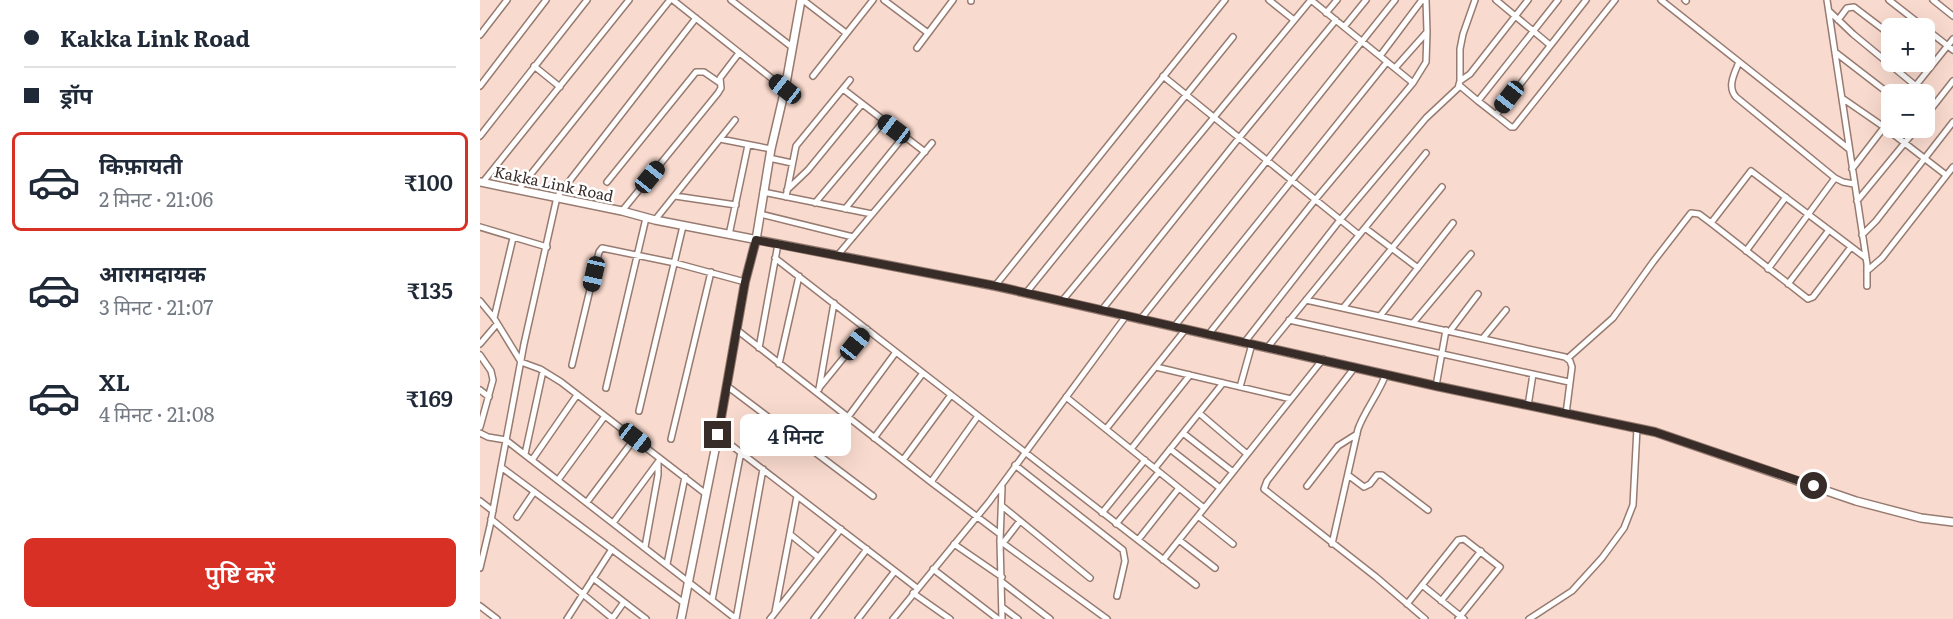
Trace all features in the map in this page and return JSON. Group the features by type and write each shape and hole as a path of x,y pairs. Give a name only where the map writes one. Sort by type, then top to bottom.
{"street":[{"path":"480,35 507,0"},
{"path":"480,86 546,0"},
{"path":"480,136 587,0"},
{"path":"482,182 629,0"},
{"path":"519,189 671,0 785,89"},
{"path":"730,0 792,47"},
{"path":"681,619 718,435 745,282 756,240 769,158 802,0 846,33"},
{"path":"813,76 873,0"},
{"path":"884,0 928,33"},
{"path":"917,48 953,0"},
{"path":"996,286 1225,0"},
{"path":"1269,0 1294,20"},
{"path":"1062,301 1311,0 1413,83"},
{"path":"1326,13 1337,0"},
{"path":"1344,27 1366,0"},
{"path":"1140,320 1395,0"},
{"path":"1380,56 1424,0"},
{"path":"1208,335 1315,200 1413,83 1426,62 1427,32 1424,0"},
{"path":"1475,0 1460,49 1460,83 1478,101 1511,127 1514,127 1615,0"},
{"path":"1496,0 1550,45"},
{"path":"1240,387 1248,344 1340,220 1426,118 1470,74 1528,0"},
{"path":"1478,101 1558,0"},
{"path":"1496,115 1586,0"},
{"path":"1661,0 1849,149"},
{"path":"1827,0 1866,258 1868,286"},
{"path":"1889,0 1950,48"},
{"path":"1933,0 1953,16"},
{"path":"1838,20 1847,8 1854,8 1881,28"},
{"path":"1828,10 1914,84"},
{"path":"480,568 493,511 520,363 557,197 696,18"},
{"path":"1101,311 1336,20"},
{"path":"1395,68 1427,32"},
{"path":"1026,293 1233,37"},
{"path":"1935,63 1950,48 1953,39"},
{"path":"1835,51 1881,87"},
{"path":"622,211 718,93 722,76 739,52"},
{"path":"1174,327 1387,62"},
{"path":"1739,62 1731,84 1732,93 1835,178 1854,184"},
{"path":"534,66 560,87"},
{"path":"607,182 696,72 704,72 720,83"},
{"path":"1918,84 1927,72"},
{"path":"1163,76 1359,235"},
{"path":"786,194 799,142 850,80"},
{"path":"1935,104 1953,81"},
{"path":"843,89 925,152"},
{"path":"1842,98 1881,125"},
{"path":"786,194 862,104"},
{"path":"656,220 735,120"},
{"path":"815,203 884,121"},
{"path":"1862,235 1870,228 1953,122"},
{"path":"1852,169 1881,131"},
{"path":"844,209 904,136"},
{"path":"1898,138 1946,175"},
{"path":"1857,201 1909,138"},
{"path":"720,139 771,149"},
{"path":"837,256 932,143"},
{"path":"729,235 748,145"},
{"path":"1267,348 1426,153"},
{"path":"769,158 792,163"},
{"path":"1867,271 1882,258 1953,167"},
{"path":"1711,223 1751,171 1866,258"},
{"path":"1768,269 1835,178"},
{"name":"Kakka Link Road","path":"482,182 683,226 996,286 1436,386 1637,428 1668,436 1856,501 1921,518 1953,522"},
{"path":"1343,308 1442,187"},
{"path":"763,192 786,194 815,203 872,214"},
{"path":"675,196 736,205"},
{"path":"1746,251 1786,197"},
{"path":"1568,358 1613,318 1687,217 1694,213 1711,223 1804,297 1811,299 1851,247"},
{"path":"760,214 853,237"},
{"path":"606,388 646,218"},
{"path":"1380,316 1453,223"},
{"path":"639,411 683,226"},
{"path":"480,228 547,247"},
{"path":"1365,228 1418,268"},
{"path":"1788,284 1828,230"},
{"path":"480,344 495,321 513,238"},
{"path":"759,348 778,244"},
{"path":"572,364 600,250 604,247 745,282"},
{"path":"1413,323 1471,254"},
{"path":"775,258 1196,585"},
{"path":"671,439 711,272"},
{"path":"779,364 799,276"},
{"path":"1436,386 1448,330 1478,294"},
{"path":"1306,300 1568,358 1572,367 1566,414"},
{"path":"480,301 520,363 543,371 635,438 706,494"},
{"path":"817,391 834,303"},
{"path":"1483,338 1506,310"},
{"path":"893,619 1002,485 1126,316"},
{"path":"1289,320 1569,382"},
{"path":"817,391 867,329"},
{"path":"737,330 817,391 1001,539 1107,619"},
{"path":"1106,429 1185,330"},
{"path":"848,417 896,352"},
{"path":"480,355 493,376 480,427"},
{"path":"1163,560 1323,359"},
{"path":"1156,367 1291,399"},
{"path":"1355,367 1264,487 1272,497 1425,619"},
{"path":"525,454 543,371"},
{"path":"874,438 923,373"},
{"path":"1332,544 1357,434 1361,422 1380,391 1386,374"},
{"path":"1528,406 1533,374"},
{"path":"1131,449 1190,375"},
{"path":"1116,524 1170,449 1223,383"},
{"path":"727,386 873,496"},
{"path":"480,390 489,397"},
{"path":"532,460 577,395"},
{"path":"903,460 951,395"},
{"path":"1066,397 1204,508"},
{"path":"1199,413 1247,454"},
{"path":"558,480 605,416"},
{"path":"931,482 978,416"},
{"path":"1529,619 1572,591 1602,558 1624,528 1633,505 1637,428"},
{"path":"480,433 506,440 736,619 763,469"},
{"path":"1183,433 1233,472"},
{"path":"1307,486 1338,446 1357,434"},
{"path":"718,435 917,588"},
{"path":"587,502 635,438"},
{"path":"1170,449 1220,488"},
{"path":"712,600 741,452"},
{"path":"613,523 660,460"},
{"path":"645,547 660,460"},
{"path":"1102,513 1145,460"},
{"path":"1015,465 1123,550 1125,561 1117,596"},
{"path":"501,467 684,603"},
{"path":"1348,475 1364,487 1370,484 1377,475 1382,475 1428,510"},
{"path":"667,564 685,477"},
{"path":"933,569 1000,619 1002,607 1002,485"},
{"path":"1138,540 1179,488"},
{"path":"517,516 534,492"},
{"path":"775,612 797,496"},
{"path":"480,501 493,511"},
{"path":"1002,506 1090,578"},
{"path":"1198,516 1233,544"},
{"path":"491,519 612,619 624,602"},
{"path":"1001,539 1020,521"},
{"path":"770,619 841,529"},
{"path":"790,535 818,558"},
{"path":"1407,604 1422,585 1459,539 1466,540 1500,568 1461,618 1422,585"},
{"path":"1179,540 1215,568"},
{"path":"954,544 1050,619"},
{"path":"567,619 612,549"},
{"path":"814,619 867,549"},
{"path":"1442,601 1481,551"},
{"path":"858,619 896,571"},
{"path":"593,578 646,619"},
{"path":"913,593 950,619"},
{"path":"480,606 497,619"},
{"path":"1002,607 1018,619"}],"route":[{"path":"718,435 745,282 756,240 996,286 1436,386 1655,432 1814,486"}]}
